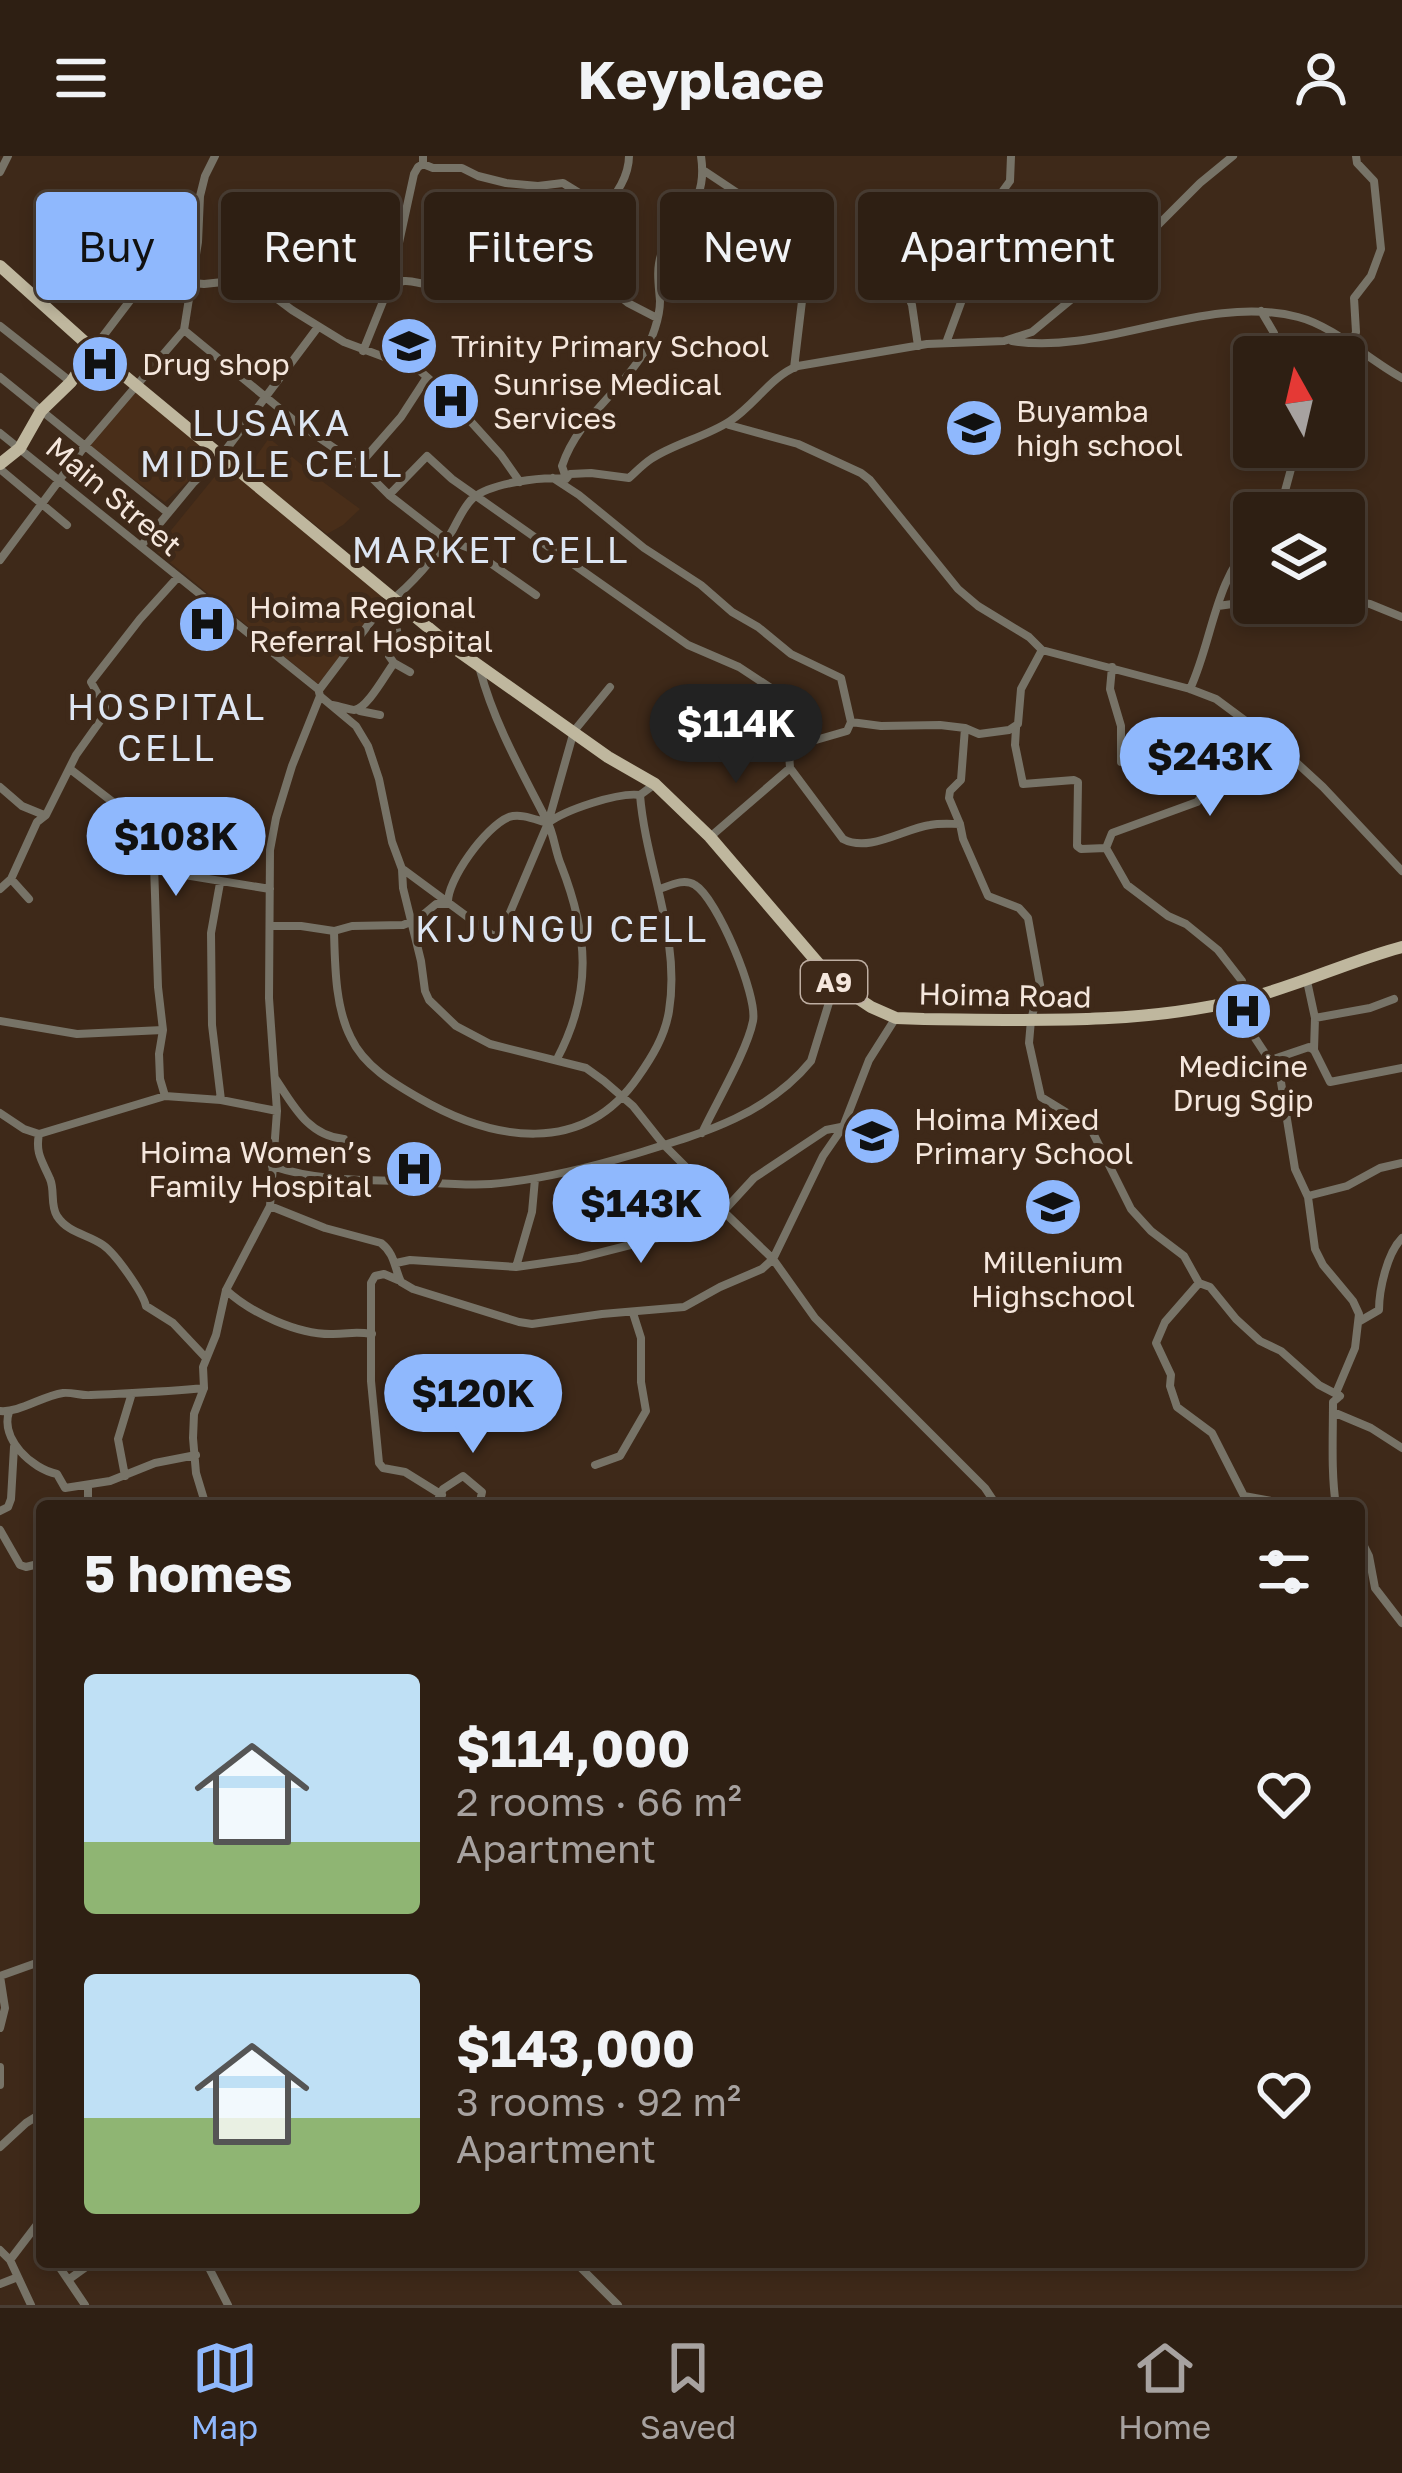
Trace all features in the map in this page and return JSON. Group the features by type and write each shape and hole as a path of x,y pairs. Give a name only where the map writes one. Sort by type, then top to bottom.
{"main road":[{"name":"Hoima Road","path":"0,266 479,668 655,784 710,837 835,983 871,1007 896,1018 1114,1020 1244,1000 1402,947"},
{"path":"0,467 20,448 41,411 71,382 94,348"}],"street":[{"path":"0,172 8,156"},
{"path":"197,250 200,196 214,156"},
{"path":"400,236 414,174 423,160 433,168 460,168 506,183 562,183 605,206 626,174 629,156"},
{"path":"566,479 562,466 575,437 644,353 660,309 660,256 695,204 704,170 701,156"},
{"path":"946,343 973,270 983,218 1010,181 1011,156"},
{"path":"1004,341 1042,325 1142,242 1233,156"},
{"path":"1354,336 1354,298 1371,275 1381,249 1373,179 1356,156"},
{"path":"704,170 751,202 783,236 802,301 794,368"},
{"path":"538,186 530,217 568,236 605,286 656,318"},
{"path":"94,348 151,273 168,214 200,196"},
{"path":"197,283 256,283 318,327 363,350 408,364 427,377 501,455 520,482"},
{"path":"0,560 3,547 184,330 190,300"},
{"path":"363,350 383,300"},
{"path":"910,300 918,346"},
{"path":"1262,311 1275,336"},
{"path":"566,479 583,473 628,478 664,452 726,424 794,368 918,346 1004,341 1042,344 1262,311 1311,321 1334,336"},
{"path":"0,326 71,382"},
{"path":"140,546 222,455 318,327"},
{"path":"184,330 296,422 359,465 447,540 469,548 536,595"},
{"path":"1365,356 1401,380"},
{"path":"0,377 168,512"},
{"path":"359,465 401,417 427,377"},
{"path":"726,424 798,444 861,473 958,589 1042,650 1216,699 1274,742 1343,806 1402,872"},
{"name":"Main Street","path":"0,433 332,704"},
{"path":"389,495 427,456 688,646 739,668 777,692 793,708 811,742"},
{"path":"0,467 67,525"},
{"path":"552,477 791,654 841,678 851,722 846,733 789,753 790,768 848,843 905,834 927,825 960,824"},
{"path":"204,1500 193,1438 206,1358 226,1290 270,1206 277,1111 269,998 270,850 316,691 381,608 447,540 476,494 520,482 566,479"},
{"path":"1190,689 1233,569"},
{"path":"0,889 11,879 37,822 46,815 76,755 103,717 105,707 91,682 177,578"},
{"path":"1365,603 1402,617"},
{"path":"1217,606 1233,604"},
{"path":"381,608 399,632 389,656 410,672"},
{"path":"1042,650 1021,689 1015,745 1023,784 1078,782 1077,847 1106,848"},
{"path":"353,710 368,703 394,663"},
{"path":"1112,667 1110,689 1121,726 1121,762"},
{"path":"479,668 571,887 584,960 579,1010 557,1059"},
{"path":"403,869 492,935 500,936 548,823 574,731 610,687"},
{"path":"332,704 380,715"},
{"path":"332,704 356,726 368,746 403,869 425,992 442,1013 490,1044 586,1068 648,1123 724,1212 773,1259 815,1318 993,1500"},
{"path":"851,722 965,728 979,734 1016,727"},
{"path":"965,728 961,780 949,795 988,896 1019,908 1028,918 1040,985 1029,1043 1041,1097 1090,1127 1129,1206 1151,1231 1184,1256 1199,1283 1210,1287 1260,1341 1281,1351 1319,1385 1340,1396"},
{"path":"1106,848 1112,833 1197,802 1231,763 1274,742"},
{"path":"710,837 790,768"},
{"path":"70,770 151,830 163,1030 160,1079 165,1096"},
{"path":"548,823 558,815 610,799 640,795 655,784"},
{"path":"2,793 46,815"},
{"path":"334,931 340,1001 351,1040 379,1073 423,1100 481,1126 533,1134 583,1125 622,1100 654,1054 668,1013 671,977 660,889 640,795"},
{"path":"448,904 447,892 465,861 498,824 518,815 548,823"},
{"path":"1106,848 1127,885 1218,950 1242,981 1249,1025 1280,1076 1294,1169 1308,1196 1315,1249 1359,1314 1355,1348 1336,1393 1340,1396"},
{"path":"154,870 270,889"},
{"path":"11,879 29,898"},
{"path":"660,889 682,881 700,888 751,987 754,1018 701,1134"},
{"path":"220,883 211,934 212,1025 221,1100"},
{"path":"270,926 334,931 352,926 403,926 436,904 448,904"},
{"path":"1306,980 1315,1018 1314,1050 1330,1082 1402,1068"},
{"path":"272,1166 327,1179 486,1184 578,1171 701,1134 754,1109 792,1082 811,1061 835,983"},
{"path":"1315,1018 1394,999"},
{"path":"442,1495 405,1472 379,1463 372,1401 372,1279 384,1274 434,1297 525,1324 692,1304 773,1259 823,1156 843,1127 861,1076 896,1018"},
{"path":"0,1021 77,1034 163,1030"},
{"path":"1268,1060 1309,1047 1314,1050"},
{"path":"274,1076 311,1127 327,1138 344,1139"},
{"path":"0,1113 39,1135 165,1096 277,1111"},
{"path":"396,1263 516,1267 620,1250 724,1212 754,1178 826,1130 843,1127"},
{"path":"39,1135 39,1160 52,1182 56,1215 69,1230 110,1251 143,1293 145,1305 172,1323 206,1358"},
{"path":"1308,1196 1347,1186 1402,1162"},
{"path":"516,1267 532,1212 535,1179"},
{"path":"270,1206 381,1244 396,1263 401,1282"},
{"path":"1359,1321 1379,1310 1387,1264 1402,1238"},
{"path":"1199,1283 1165,1322 1157,1339 1171,1375 1175,1403 1212,1433 1244,1496 1266,1500"},
{"path":"226,1290 254,1311 294,1326 330,1334 353,1330 372,1334"},
{"path":"595,1465 620,1456 644,1417 638,1314"},
{"path":"196,1455 154,1463 88,1486 64,1487 57,1474 41,1468 14,1445 5,1412 66,1393 85,1396 204,1388"},
{"path":"125,1476 119,1434 132,1393"},
{"path":"1335,1500 1333,1402 1340,1396"},
{"path":"1333,1412 1402,1448"},
{"path":"0,1511 8,1508 11,1499 14,1445"},
{"path":"439,1500 443,1489 464,1476 482,1492 480,1500"},
{"path":"88,1486 88,1500"},
{"path":"0,1530 20,1565 36,1565"},
{"path":"1365,1548 1375,1588 1402,1623"},
{"path":"0,2028 5,2008 0,1976 36,1963"},
{"path":"0,2067 0,2086"},
{"path":"0,2147 36,2117"},
{"path":"10,2260 36,2225"},
{"path":"0,2250 10,2260 31,2305"},
{"path":"61,2268 85,2305"},
{"path":"68,2277 83,2268"},
{"path":"209,2268 228,2305"},
{"path":"581,2268 618,2305"},
{"path":"0,2284 19,2277"}],"shaded area":[{"path":"136,388 215,457 165,502 87,446"},
{"path":"269,438 360,509 327,534 246,471"},
{"path":"225,464 385,598 318,684 155,550"}],"place":[{"name":"Trinity Primary School","path":"409,346"},
{"name":"Drug shop","path":"100,364"},
{"name":"Sunrise Medical Services","path":"451,401"},
{"name":"Buyamba high school","path":"974,428"},
{"name":"Hoima Regional Referral Hospital","path":"207,624"},
{"name":"Medicine Drug Sgip","path":"1243,1011"},
{"name":"Hoima Mixed Primary School","path":"872,1136"},
{"name":"Hoima Women’s Family Hospital","path":"414,1169"},
{"name":"Millenium Highschool","path":"1053,1207"}],"district":[{"name":"LUSAKA MIDDLE CELL","path":"272,442"},
{"name":"MARKET CELL","path":"491,549"},
{"name":"HOSPITAL CELL","path":"167,726"},
{"name":"KIJUNGU CELL","path":"562,928"}]}
